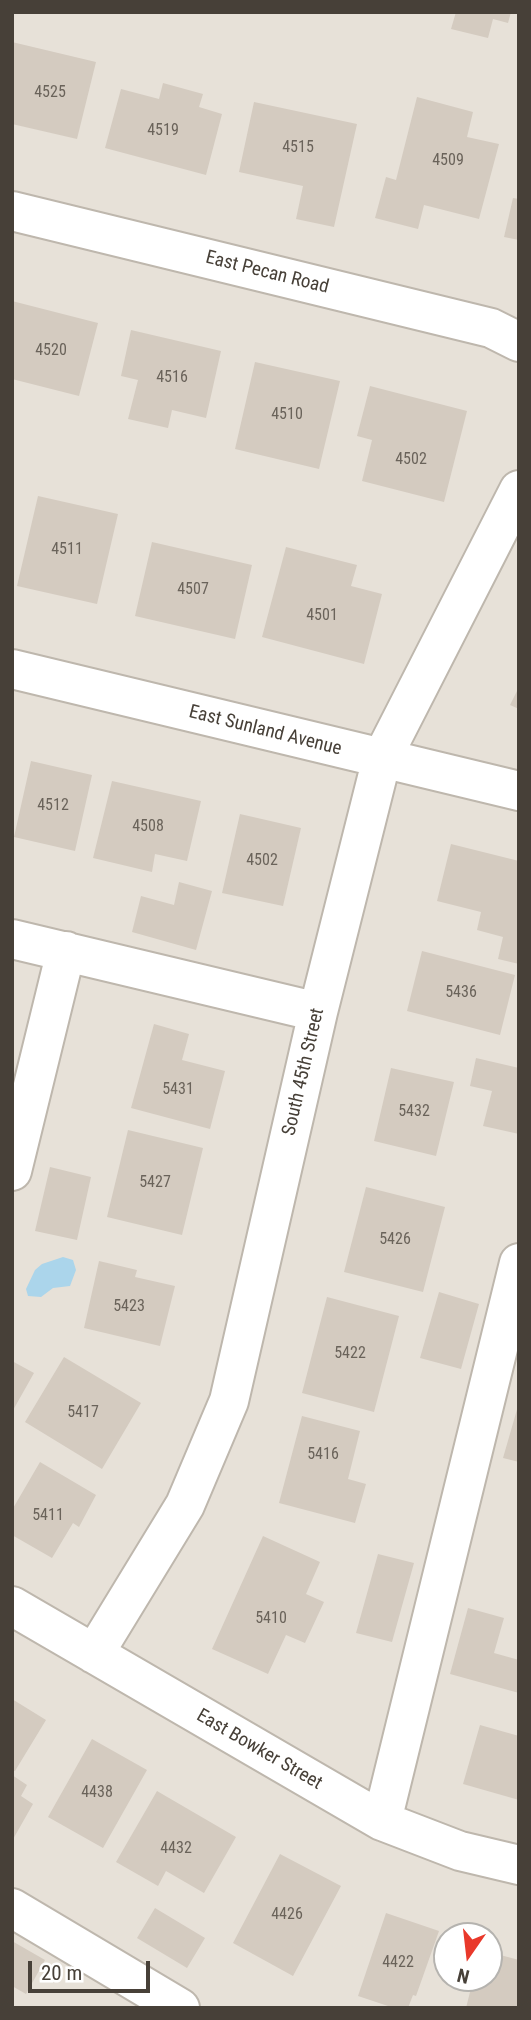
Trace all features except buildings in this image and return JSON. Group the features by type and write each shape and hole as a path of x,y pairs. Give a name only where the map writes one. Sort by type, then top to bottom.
{"street":[{"name":"East Pecan Road","path":"12,211 491,328 519,342"},
{"name":"South 45th Street","path":"94,1654 185,1505 229,1401 318,1012 382,758 519,490"},
{"name":"East Sunland Avenue","path":"12,669 519,791"},
{"path":"12,939 318,1012"},
{"path":"12,1171 66,951"},
{"path":"382,1821 519,1263"},
{"name":"East Bowker Street","path":"12,1606 382,1821 460,1851 519,1865"},
{"path":"12,1908 180,2008"}],"shaded area":[{"path":"12,12 519,12 519,2008 12,2008"}],"water":[{"path":"63,1257 73,1260 76,1270 70,1286 53,1288 41,1297 28,1296 26,1289 35,1270 42,1264"}]}
